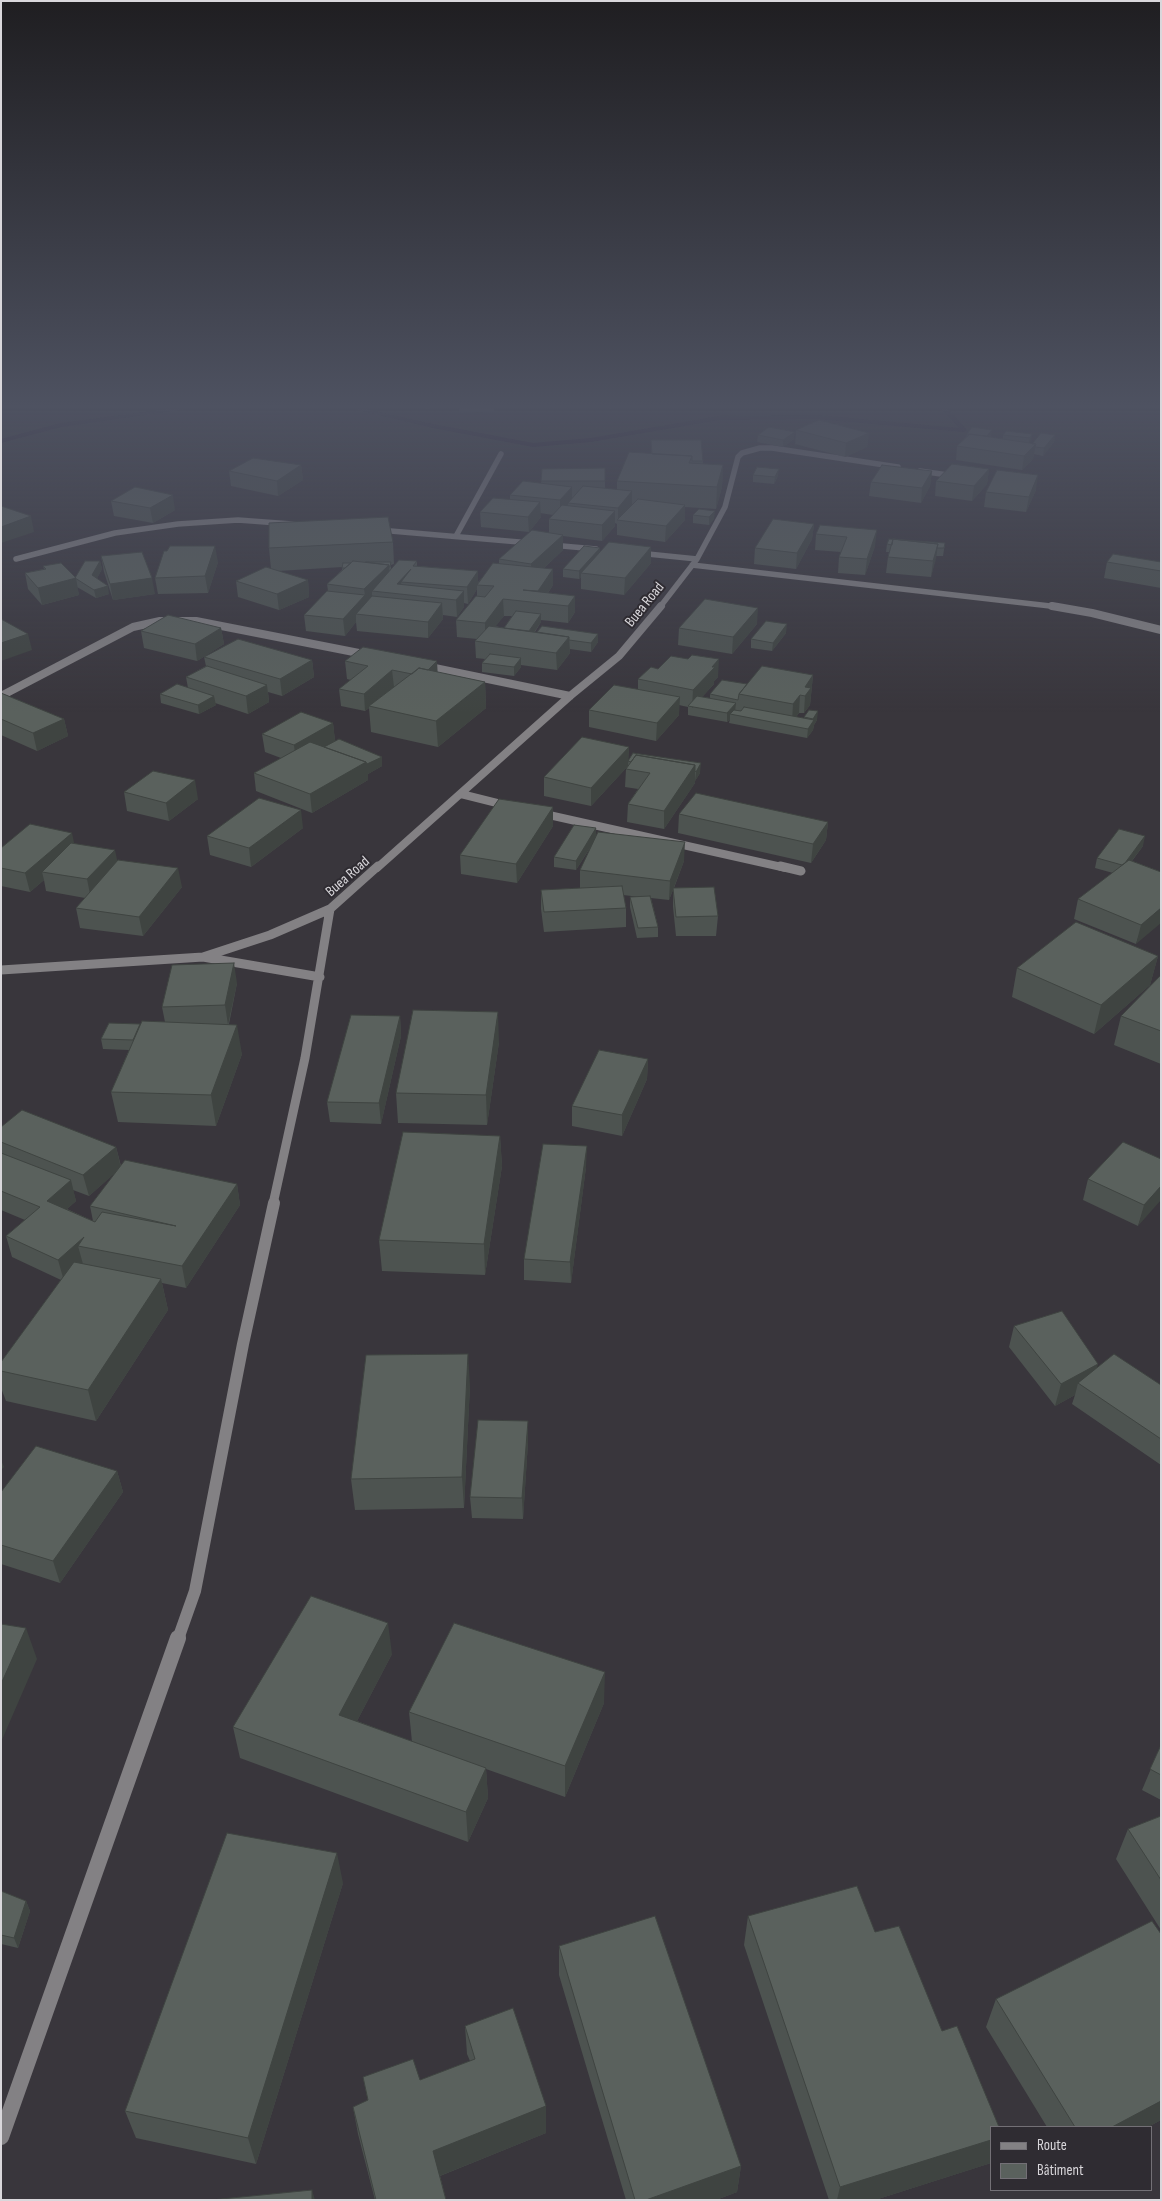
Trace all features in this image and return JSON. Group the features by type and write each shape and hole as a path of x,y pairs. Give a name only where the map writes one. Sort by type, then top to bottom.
{"street":[{"path":"456,536 472,508"},
{"name":"Buea Road","path":"203,957 270,935 330,909 570,696 619,656 663,604 694,562 725,508"},
{"path":"16,559 115,534 178,524 238,520 298,524"},
{"path":"367,529 600,550"},
{"path":"629,553 1053,606 1092,613 1161,630"},
{"path":"1,696 134,627 160,622 196,621 375,656"},
{"path":"414,664 570,696"},
{"path":"461,794 520,808"},
{"path":"530,810 801,871"},
{"path":"1,2137 195,1591 244,1344 305,1058 330,909"},
{"path":"1,970 203,957 320,977"}],"building":[{"path":"1,508 31,516 1,527"},
{"path":"484,508 535,508 528,517 480,512"},
{"path":"559,508 586,508 615,511 602,525 549,519"},
{"path":"629,508 683,508 666,526 617,520"},
{"path":"699,509 715,511 709,517 693,515"},
{"path":"388,517 393,542 269,548 269,523"},
{"path":"773,519 814,524 797,553 755,548"},
{"path":"820,525 877,530 867,559 839,557 847,537 816,534"},
{"path":"532,530 563,535 531,564 499,559"},
{"path":"889,539 893,539 892,545 887,544"},
{"path":"893,539 938,544 933,561 888,557"},
{"path":"900,540 945,543 944,548 937,548 938,544"},
{"path":"609,542 651,547 625,578 581,573"},
{"path":"170,546 215,546 205,576 155,578 164,551 167,551"},
{"path":"584,546 600,548 579,571 563,569"},
{"path":"142,552 152,578 110,584 101,556"},
{"path":"1113,554 1161,562 1161,571 1107,562"},
{"path":"399,560 417,561 413,566 478,571 467,587 401,582 411,569 397,584 464,591 456,600 372,591"},
{"path":"85,561 100,561 92,575 108,586 94,590 75,578"},
{"path":"353,561 389,565 364,589 327,584"},
{"path":"366,562 391,562 389,567 389,565"},
{"path":"61,563 76,578 38,588 25,573 46,569 43,566"},
{"path":"343,563 351,563 342,568"},
{"path":"493,563 553,569 538,591 523,590 575,596 568,606 503,599 485,623 456,620 476,596 485,597 494,586 477,585"},
{"path":"266,567 308,580 277,594 236,581"},
{"path":"327,591 365,595 343,619 304,615"},
{"path":"372,596 442,603 428,622 356,614"},
{"path":"705,599 758,608 733,637 679,628"},
{"path":"516,611 541,614 529,631 504,628"},
{"path":"168,615 221,628 195,644 141,631"},
{"path":"1,619 28,634 1,643"},
{"path":"766,621 787,624 773,643 751,639"},
{"path":"489,626 569,637 556,653 475,641"},
{"path":"542,626 598,634 591,643 569,640 569,637 537,632"},
{"path":"238,639 312,660 280,679 204,657"},
{"path":"363,647 437,661 428,670 419,668 412,674 392,670 364,694 339,689 368,666 345,661"},
{"path":"490,654 521,658 514,667 482,663"},
{"path":"692,655 719,659 712,667 715,667 693,690 638,679 651,667 658,669 671,656 688,659"},
{"path":"207,666 267,685 246,696 186,677"},
{"path":"762,666 813,675 805,687 811,688 805,696 800,695 793,704 739,694"},
{"path":"419,668 485,682 436,721 369,706"},
{"path":"722,680 747,684 739,694 738,700 710,694"},
{"path":"177,684 214,696 198,705 160,694"},
{"path":"614,685 680,697 657,723 589,710"},
{"path":"1,693 64,719 33,733 1,719"},
{"path":"697,696 736,703 727,713 688,706"},
{"path":"744,707 814,720 808,729 730,714 734,710 741,711"},
{"path":"809,710 818,711 813,719 804,717"},
{"path":"301,712 333,723 294,745 262,734"},
{"path":"582,737 629,747 591,788 544,777"},
{"path":"339,739 382,757 367,764 324,747"},
{"path":"310,742 366,762 310,794 254,773"},
{"path":"633,753 701,763 696,772 695,765 636,755 631,762 628,761"},
{"path":"636,755 695,765 664,811 628,804 650,773 626,769"},
{"path":"153,771 195,780 166,803 124,792"},
{"path":"696,793 828,822 813,844 679,814"},
{"path":"259,798 301,810 249,848 207,836"},
{"path":"499,799 553,807 516,864 460,855"},
{"path":"30,824 72,833 25,873 1,868 1,848"},
{"path":"574,825 596,828 576,861 554,857"},
{"path":"1119,829 1145,836 1122,865 1097,858"},
{"path":"598,832 685,842 670,881 580,870"},
{"path":"71,843 115,850 87,879 42,872"},
{"path":"118,860 178,868 139,917 76,908"},
{"path":"1129,860 1161,872 1161,908 1141,925 1078,899"},
{"path":"622,886 626,908 544,912 541,890"},
{"path":"714,887 718,916 676,917 673,888"},
{"path":"650,896 658,927 638,928 630,897"},
{"path":"1076,922 1158,956 1101,1005 1017,968"},
{"path":"234,963 225,1005 162,1007 172,965"},
{"path":"1161,975 1161,1031 1121,1016"},
{"path":"413,1010 498,1012 486,1095 396,1093"},
{"path":"351,1015 400,1016 379,1103 327,1102"},
{"path":"142,1021 237,1025 211,1095 111,1092"},
{"path":"109,1023 140,1024 133,1040 101,1039"},
{"path":"599,1050 648,1059 622,1115 572,1106"},
{"path":"22,1110 116,1147 83,1175 1,1142 1,1127"},
{"path":"403,1132 500,1136 484,1244 379,1240"},
{"path":"1123,1142 1161,1159 1161,1186 1144,1205 1088,1179"},
{"path":"543,1144 587,1146 570,1262 524,1259"},
{"path":"1,1153 71,1180 47,1201 95,1222 102,1212 176,1226 90,1206 125,1160 237,1184 182,1266 78,1246 84,1237 58,1260 6,1236 40,1207 1,1191"},
{"path":"74,1262 161,1279 88,1390 1,1371 1,1362"},
{"path":"1062,1311 1098,1364 1061,1384 1014,1326"},
{"path":"468,1354 462,1477 351,1479 366,1355"},
{"path":"1114,1354 1161,1385 1161,1439 1078,1383"},
{"path":"478,1420 528,1421 522,1498 470,1497"},
{"path":"36,1446 117,1471 53,1561 1,1545 1,1492"},
{"path":"311,1596 388,1623 339,1715 486,1768 466,1812 233,1727"},
{"path":"454,1623 605,1672 565,1766 409,1712"},
{"path":"1,1624 26,1628 1,1684"},
{"path":"1161,1745 1161,1775 1150,1769"},
{"path":"1161,1816 1161,1880 1128,1829"},
{"path":"227,1833 337,1853 248,2138 125,2111"},
{"path":"857,1886 875,1932 899,1926 942,2031 957,2026 999,2126 990,2126 990,2140 840,2187 748,1916"},
{"path":"1,1891 26,1901 14,1938 1,1935"},
{"path":"655,1916 741,2166 646,2200 635,2200 559,1946"},
{"path":"1152,1921 1161,1934 1161,2101 1114,2126 1074,2126 996,1999"},
{"path":"513,2008 546,2106 433,2151 446,2200 376,2200 353,2107 368,2100 363,2077 413,2059 420,2080 475,2059 465,2026"},
{"path":"312,2190 312,2200 211,2200"}]}
